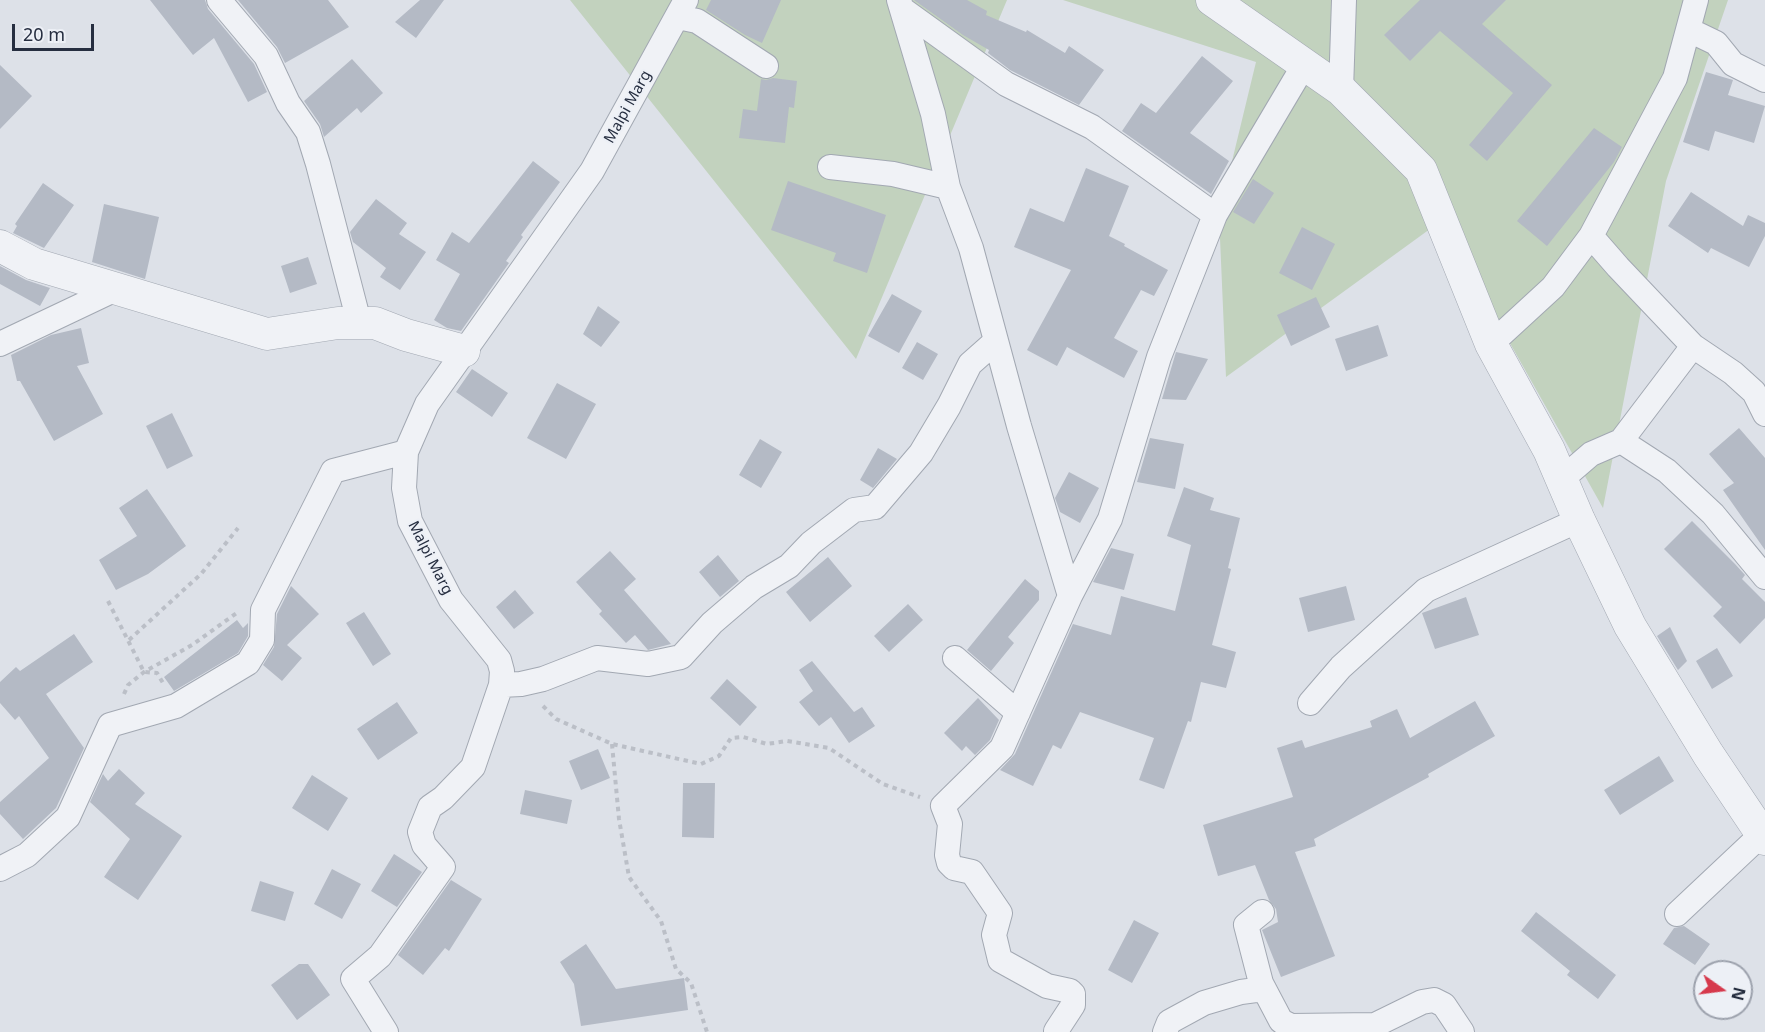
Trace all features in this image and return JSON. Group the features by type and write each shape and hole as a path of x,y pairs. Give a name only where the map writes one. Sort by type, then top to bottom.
{"street":[{"path":"219,0 266,56 288,103 308,132 359,322"},
{"path":"1212,0 1341,90 1421,170 1491,344 1549,450 1630,626 1708,754 1763,837 1677,914"},
{"path":"1341,90 1344,0"},
{"path":"1491,344 1553,287 1591,236 1675,78 1696,0"},
{"path":"901,4 1006,84 1092,127 1215,215"},
{"path":"901,4 933,114 948,187 972,248 1019,426 1070,596"},
{"path":"682,8 766,66"},
{"name":"Malpi Marg","path":"386,1032 353,979 380,956 443,867 424,845 420,832 430,807 443,798 473,767 511,685 502,671 499,660 451,600 410,521 404,488 406,452 427,404 592,171 682,8"},
{"path":"1689,30 1716,43 1733,64 1765,80"},
{"path":"1056,1031 1073,1005 1073,994 1070,991 1047,986 1000,960 994,935 1000,912 972,872 951,866 947,855 950,824 943,806 1002,748 1070,596 1110,519 1159,357 1215,215 1304,65"},
{"path":"830,167 893,174 948,187"},
{"path":"1591,236 1693,346 1733,373 1754,392 1765,414"},
{"path":"0,246 34,264 267,334 338,323 375,322 406,335 464,351"},
{"path":"0,344 118,288"},
{"path":"511,685 556,675 597,658 648,664 681,657 712,623 754,587 789,566 811,543 854,510 874,507 921,453 949,406 970,364 996,341"},
{"path":"1562,479 1591,454 1621,441 1693,346"},
{"path":"1621,441 1667,471 1713,514 1765,576"},
{"path":"0,869 27,855 68,817 110,724 176,706 248,663 262,640 263,610 333,471 406,452"},
{"path":"1310,703 1341,667 1425,590 1579,519"},
{"path":"955,658 1018,713"},
{"path":"1262,912 1246,925 1261,983 1281,1021 1291,1026 1375,1025 1422,1002 1434,1000 1444,1005 1462,1032"},
{"path":"1165,1032 1169,1022 1204,1003 1256,990 1261,983"}],"path":[{"path":"129,640 201,574 238,528"},
{"path":"108,601 144,672"},
{"path":"110,724 128,685 144,672 192,645 239,612"},
{"path":"144,672 157,673 176,706"},
{"path":"511,685 556,718 612,744 700,764 718,756 732,738 743,737 767,744 787,741 829,748 883,784 943,806"},
{"path":"612,744 619,819 629,877 661,921 676,969 691,982 707,1032"}],"green space":[{"path":"570,0 1007,0 856,359"},
{"path":"1063,0 1728,0 1666,181 1603,508 1441,221 1226,377 1219,215 1256,62"}],"building":[{"path":"150,0 205,0 208,9 254,64 267,92 248,102 214,38 193,55"},
{"path":"238,0 328,0 349,27 285,63 277,47"},
{"path":"420,0 444,0 416,38 395,22"},
{"path":"711,0 781,0 762,43 706,10"},
{"path":"914,0 967,0 987,11 986,15 1026,32 1027,30 1065,53 1069,46 1104,70 1079,105 1010,70 988,53 989,50 963,35"},
{"path":"1420,0 1506,0 1482,24 1552,85 1487,161 1469,145 1513,93 1440,31 1410,61 1384,35"},
{"path":"1202,56 1233,81 1190,133 1229,161 1211,194 1122,131 1141,103 1156,113"},
{"path":"352,59 383,93 361,113 357,108 324,137 320,124 304,101"},
{"path":"0,65 32,96 0,129"},
{"path":"1706,72 1733,80 1728,95 1765,106 1754,143 1715,131 1709,151 1683,142"},
{"path":"761,79 797,81 794,108 789,107 785,143 739,138 743,109 757,111"},
{"path":"1594,128 1622,147 1614,162 1547,246 1517,221"},
{"path":"533,161 560,182 521,235 523,237 506,261 509,263 461,331 447,328 434,320 460,274 436,260 452,232 469,243"},
{"path":"1086,168 1129,186 1109,236 1168,270 1154,296 1141,290 1114,338 1138,351 1124,378 1067,347 1057,366 1027,350 1071,270 1014,247 1030,208 1064,222"},
{"path":"1253,179 1274,193 1254,224 1233,212"},
{"path":"788,181 886,215 867,273 833,261 836,253 771,230"},
{"path":"43,183 74,205 44,248 13,233 17,226 15,224"},
{"path":"1691,192 1743,226 1748,215 1765,223 1765,236 1749,267 1711,248 1708,253 1668,226"},
{"path":"376,199 407,223 399,234 426,252 400,290 380,277 386,268 353,242 350,232"},
{"path":"104,204 159,217 145,279 92,262"},
{"path":"1302,227 1335,244 1312,290 1279,273"},
{"path":"308,257 317,284 290,293 281,266"},
{"path":"0,266 26,280 50,288 40,306 0,284"},
{"path":"892,294 922,311 899,353 868,336"},
{"path":"1316,297 1330,327 1291,346 1277,315"},
{"path":"598,306 620,322 601,347 583,334"},
{"path":"1378,325 1388,356 1346,371 1335,339"},
{"path":"81,328 89,363 77,366 103,414 54,441 20,381 17,381 11,355 51,335"},
{"path":"917,342 938,354 923,380 902,368"},
{"path":"1176,352 1208,359 1186,400 1162,399"},
{"path":"472,369 508,393 492,417 456,392"},
{"path":"557,383 596,404 566,459 527,438"},
{"path":"172,413 193,456 167,469 146,426"},
{"path":"1739,428 1765,458 1765,550 1723,490 1734,483 1709,454"},
{"path":"1150,438 1184,444 1175,489 1137,482"},
{"path":"760,439 782,452 761,488 739,475"},
{"path":"878,448 897,459 873,488 860,480"},
{"path":"1069,472 1099,488 1080,523 1060,512 1055,498"},
{"path":"1184,487 1214,498 1210,510 1240,518 1228,568 1231,569 1212,645 1236,652 1226,688 1201,682 1191,722 1188,721 1164,789 1139,780 1154,738 1080,712 1061,749 1053,745 1033,786 1000,770 1015,754 1073,624 1111,635 1121,596 1175,611 1191,545 1167,536"},
{"path":"147,489 186,546 148,574 116,590 99,560 137,536 119,508"},
{"path":"1692,521 1745,575 1742,579 1765,602 1765,618 1740,644 1713,616 1722,607 1664,549"},
{"path":"1111,548 1134,554 1124,590 1093,582"},
{"path":"610,551 636,579 624,590 671,644 648,650 635,635 626,643 599,614 602,611 576,582"},
{"path":"718,555 739,581 720,597 699,572"},
{"path":"828,557 852,586 810,622 786,592"},
{"path":"1025,579 1039,591 1039,600 1008,637 1014,643 991,671 967,650"},
{"path":"291,586 319,614 287,645 302,658 282,681 263,665 274,647 277,614"},
{"path":"1346,586 1355,620 1308,632 1299,598"},
{"path":"515,590 534,613 514,629 496,607"},
{"path":"1466,597 1479,635 1435,649 1422,613"},
{"path":"908,604 923,620 889,652 874,636"},
{"path":"364,612 391,654 373,666 346,623"},
{"path":"237,620 243,628 248,623 248,636 238,653 174,691 164,677"},
{"path":"1670,627 1687,661 1678,670 1657,636"},
{"path":"74,634 93,662 46,694 84,748 56,808 23,839 0,814 0,802 49,758 19,716 15,720 0,703 0,682 16,667 20,671"},
{"path":"1717,648 1733,676 1712,689 1696,661"},
{"path":"812,661 854,712 862,707 875,726 849,743 831,717 819,726 799,702 813,691 799,670"},
{"path":"727,679 757,707 740,726 710,698"},
{"path":"978,698 999,720 990,740 975,755 966,746 962,751 944,733"},
{"path":"1475,701 1495,736 1428,774 1429,777 1314,839 1316,846 1295,852 1335,956 1281,977 1262,930 1278,922 1276,909 1269,900 1255,865 1218,876 1203,825 1293,797 1277,748 1302,740 1305,748 1372,727 1370,721 1397,709 1410,738"},
{"path":"397,702 418,733 378,760 357,729"},
{"path":"598,749 610,778 581,790 569,761"},
{"path":"1659,756 1674,781 1620,815 1604,790"},
{"path":"119,769 145,793 135,804 182,836 138,900 104,877 130,839 90,802 103,774 108,781"},
{"path":"312,775 348,798 328,831 292,808"},
{"path":"683,783 715,783 714,838 682,837"},
{"path":"525,790 572,800 567,824 520,814"},
{"path":"394,854 422,872 397,907 371,891"},
{"path":"332,869 361,884 342,919 314,904"},
{"path":"451,880 482,899 449,951 445,948 423,975 398,955"},
{"path":"260,881 294,892 285,921 251,911"},
{"path":"1536,912 1616,975 1598,999 1567,975 1570,971 1521,931"},
{"path":"1134,920 1159,933 1132,983 1108,970"},
{"path":"1684,926 1710,944 1699,960 1693,960 1693,964 1663,944 1674,928"},
{"path":"586,944 616,989 684,978 688,1010 581,1026 574,984 560,962"},
{"path":"299,964 308,964 330,995 297,1020 271,985"}]}
